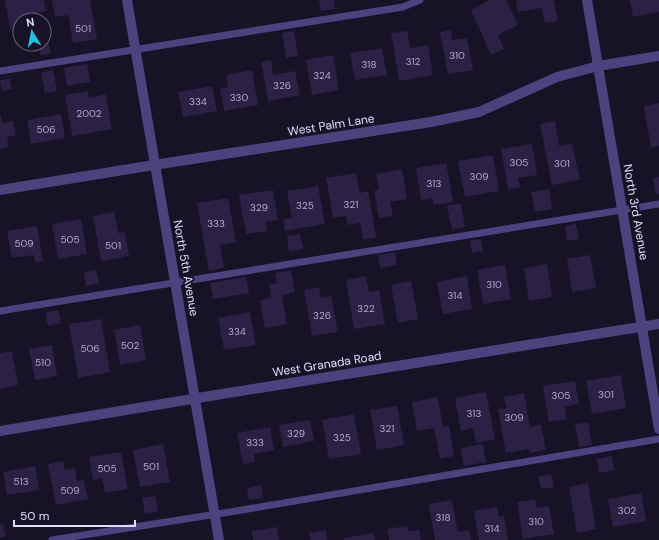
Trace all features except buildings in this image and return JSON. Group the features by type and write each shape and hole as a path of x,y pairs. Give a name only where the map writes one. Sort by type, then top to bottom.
{"street":[{"name":"North 5th Avenue","path":"127,0 219,540"},
{"name":"North 3rd Avenue","path":"586,0 643,327 659,429"},
{"name":"West Palm Lane","path":"0,190 438,121 479,112 557,77 598,66 659,56"},
{"name":"West Granada Road","path":"0,431 659,324"}],"lane":[{"path":"0,71 403,7 420,0"},
{"path":"0,311 659,204"},
{"path":"52,540 659,439"}]}
